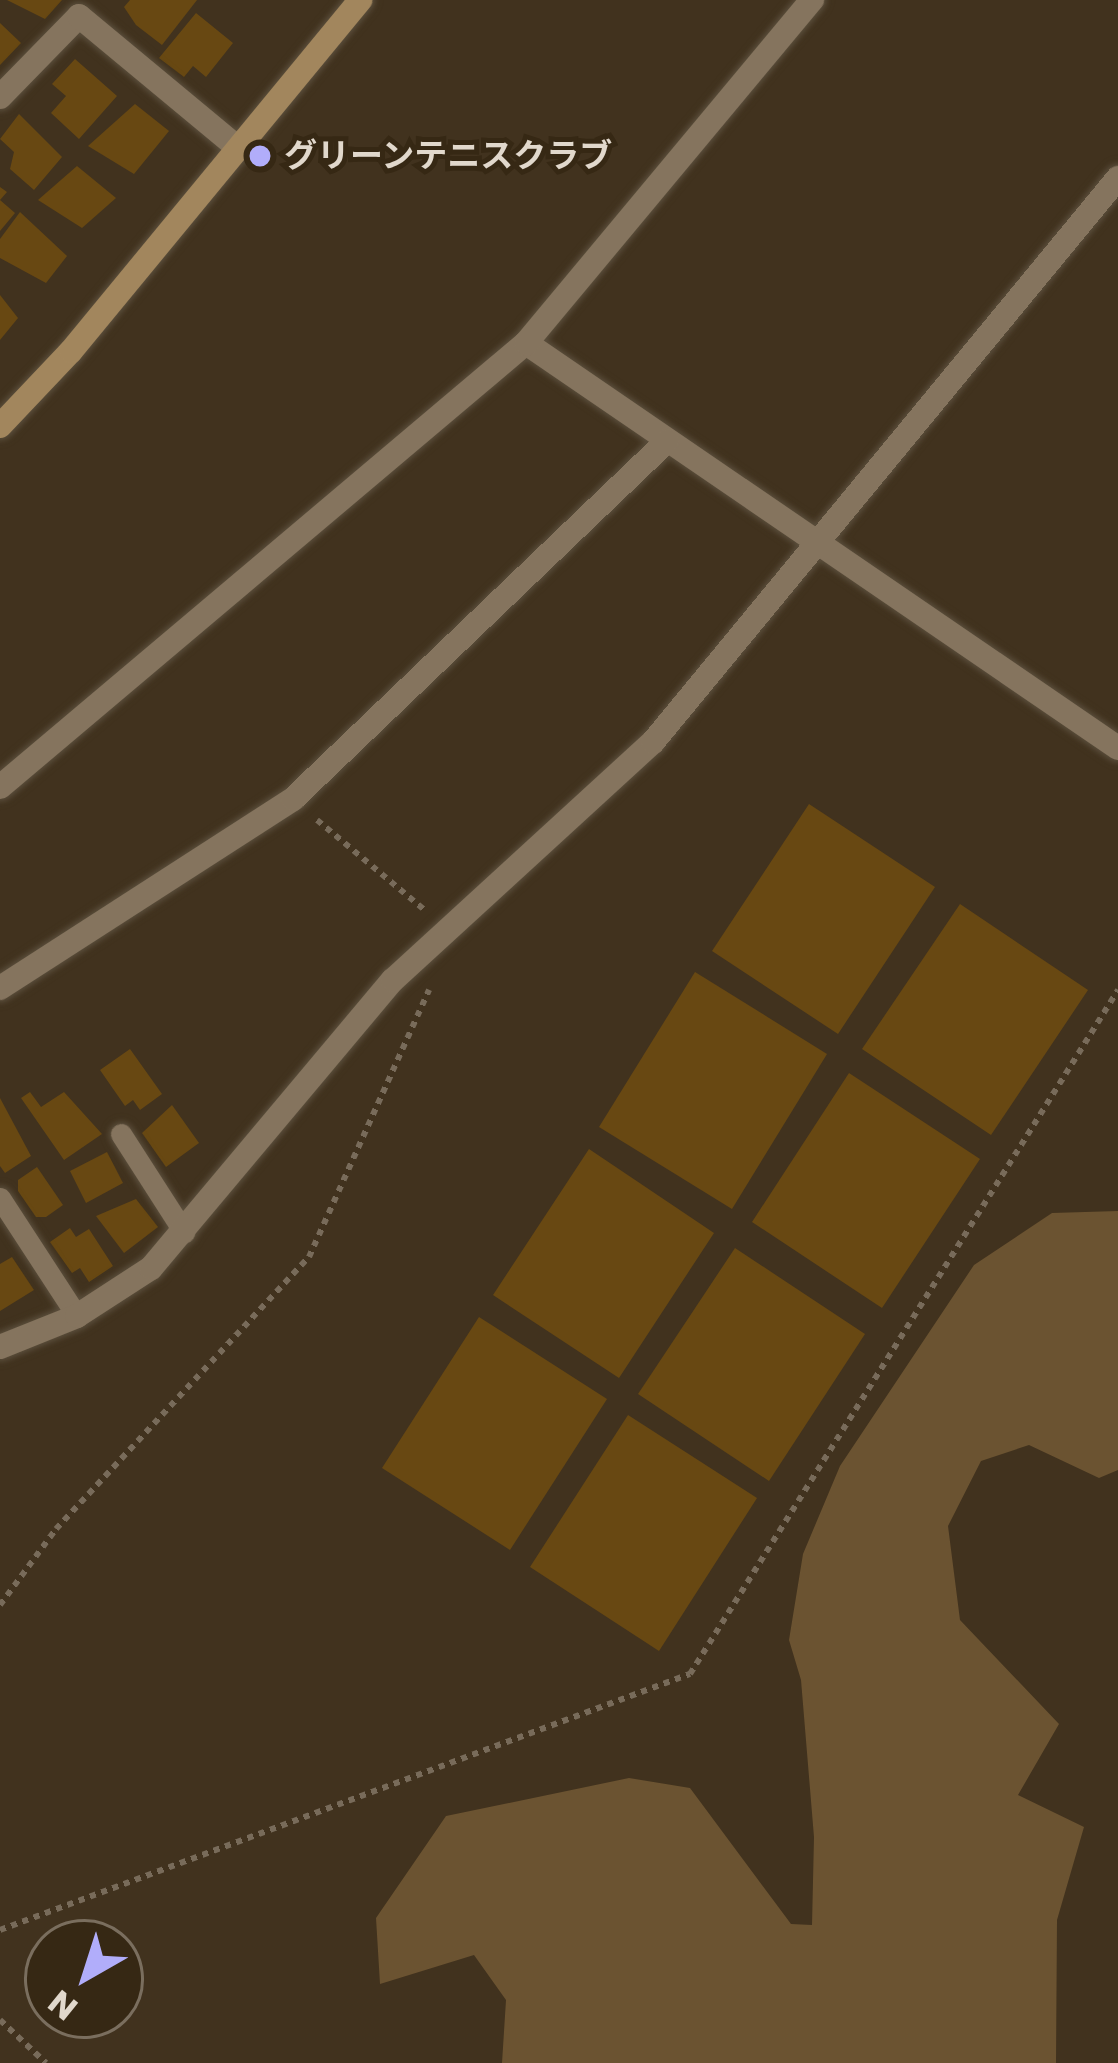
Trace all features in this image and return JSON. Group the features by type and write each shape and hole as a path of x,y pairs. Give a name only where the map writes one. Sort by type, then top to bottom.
{"main road":[{"path":"0,426 358,0"}],"street":[{"path":"0,787 526,343 812,0"},
{"path":"0,97 79,16 238,148"},
{"path":"0,1346 117,1295 184,1232 393,980 653,742 1118,178"},
{"path":"526,343 1118,748"},
{"path":"0,988 292,799 667,441"}],"lane":[{"path":"121,1134 184,1232"},
{"path":"0,1198 77,1316"}],"path":[{"path":"0,1605 56,1529 309,1258 424,1006 447,929 292,799"},
{"path":"0,1930 690,1674 1118,989"},
{"path":"0,2020 46,2063"}],"shaded area":[{"path":"1118,1211 1118,1470 1099,1478 1029,1445 981,1461 948,1526 960,1620 1059,1724 1018,1795 1084,1827 1057,1920 1056,2063 502,2063 506,2000 474,1955 380,1984 376,1918 446,1816 629,1778 690,1788 791,1924 812,1925 814,1837 801,1680 789,1640 803,1554 840,1466 974,1265 1052,1213"}],"building":[{"path":"7,0 62,0 45,19"},
{"path":"130,0 197,0 162,45 136,25 124,7"},
{"path":"196,13 233,43 206,77 193,66 184,77 159,58"},
{"path":"0,23 21,43 0,65"},
{"path":"75,59 117,96 79,139 51,113 66,96 52,84"},
{"path":"135,104 169,131 134,174 88,146"},
{"path":"19,114 62,157 34,190 10,169 14,152 0,139"},
{"path":"77,166 116,198 82,228 38,200"},
{"path":"0,200 15,213 0,231"},
{"path":"20,212 67,256 46,283 0,258 0,239"},
{"path":"0,295 18,318 0,340"},
{"path":"809,804 935,887 838,1034 712,951"},
{"path":"960,904 1088,990 991,1135 862,1049"},
{"path":"695,972 827,1054 732,1209 599,1127"},
{"path":"130,1049 162,1094 140,1110 133,1100 125,1106 100,1070"},
{"path":"849,1073 980,1159 882,1308 752,1222"},
{"path":"30,1092 41,1107 64,1092 102,1134 64,1160 21,1098"},
{"path":"0,1098 31,1156 5,1173 0,1166"},
{"path":"172,1105 199,1143 166,1167 142,1133"},
{"path":"589,1149 714,1233 619,1378 493,1295"},
{"path":"107,1152 123,1183 86,1203 70,1171"},
{"path":"37,1167 63,1205 46,1217 36,1217 18,1191 18,1180"},
{"path":"136,1199 158,1227 124,1253 96,1216"},
{"path":"70,1228 76,1237 89,1229 113,1266 89,1282 80,1268 72,1273 50,1242"},
{"path":"735,1248 865,1334 769,1481 638,1394"},
{"path":"12,1257 34,1290 0,1311 0,1264"},
{"path":"479,1317 607,1399 510,1550 382,1468"},
{"path":"628,1415 757,1498 659,1651 530,1567"}],"place":[{"name":"グリーンテニスクラブ","path":"260,156"}]}
